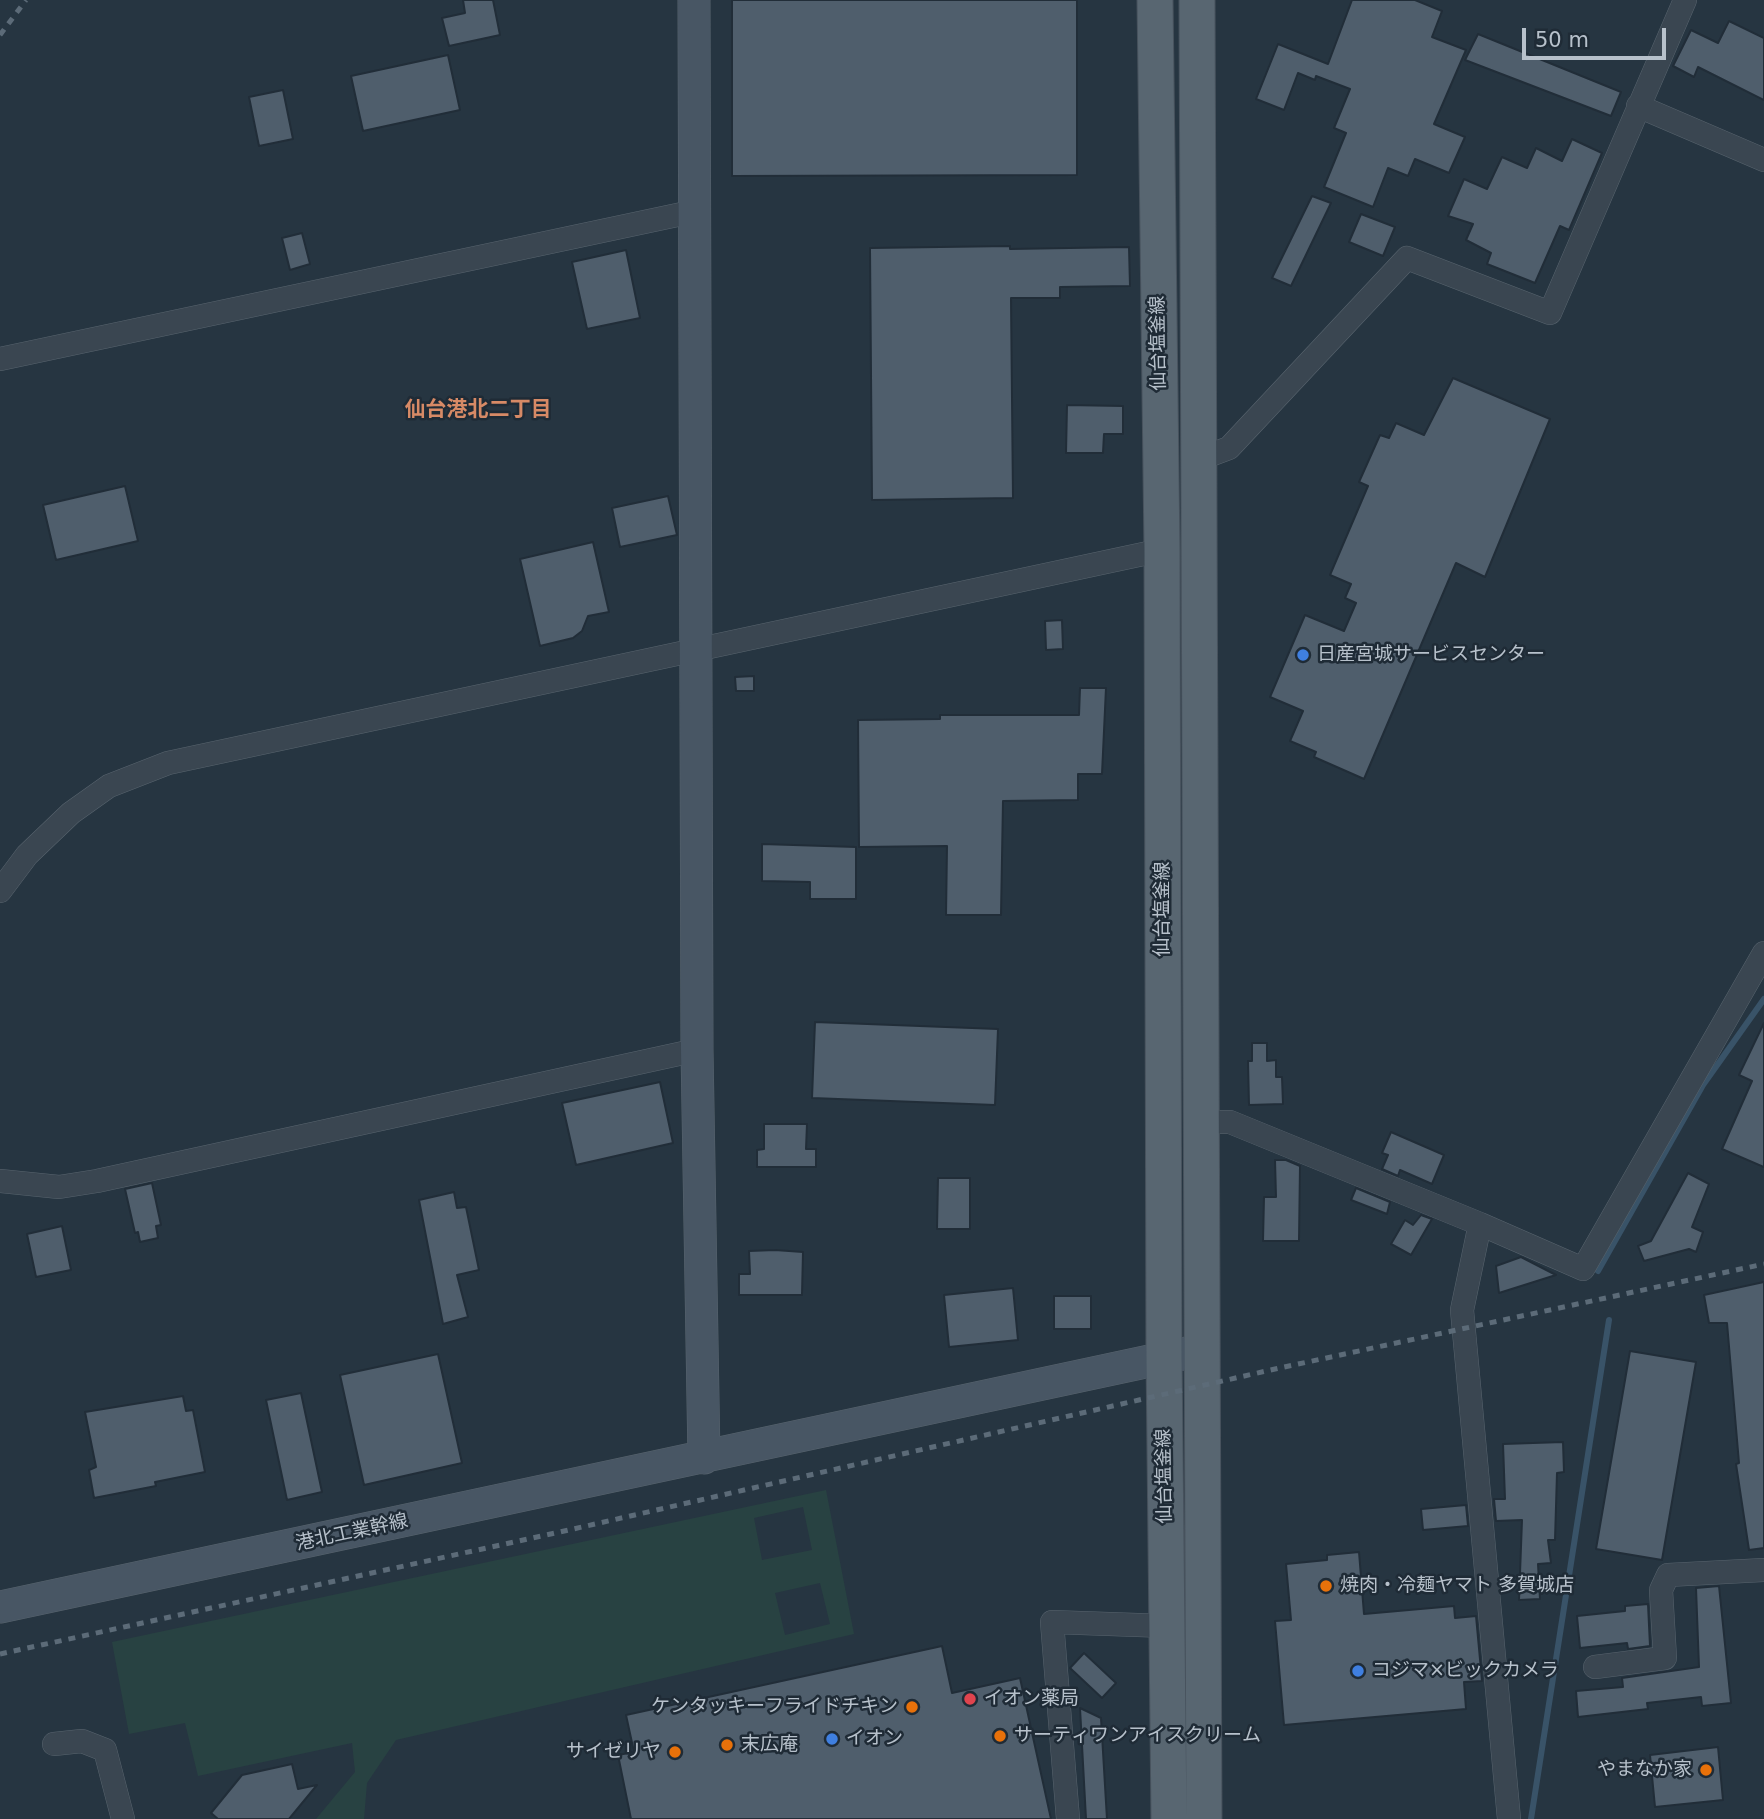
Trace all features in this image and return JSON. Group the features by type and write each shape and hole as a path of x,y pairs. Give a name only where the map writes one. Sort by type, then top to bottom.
{"main road":[{"name":"仙台塩釜線","path":"1155,0 1162,551 1164,1356 1169,1819"},
{"name":"仙台塩釜線","path":"1197,0 1199,1122 1205,1819"}],"street":[{"path":"694,0 696,1050 704,1458"},
{"path":"1197,460 1229,448 1406,258 1550,313 1685,0"},
{"path":"1638,106 1764,160"},
{"path":"0,359 696,211"},
{"path":"0,891 27,855 71,813 109,786 168,763 697,648 1162,551"},
{"path":"1199,1122 1230,1122 1583,1269 1764,953"},
{"path":"0,1181 59,1186 97,1181 696,1050"},
{"path":"1480,1224 1462,1310 1510,1819"},
{"name":"港北工業幹線","path":"0,1607 704,1458 1164,1356 1202,1351"},
{"path":"1595,1667 1665,1658 1661,1590 1668,1575 1764,1570"},
{"path":"1068,1819 1052,1622 1166,1626"},
{"path":"54,1744 82,1741 105,1750 123,1819"}],"green space":[{"path":"826,1490 854,1634 396,1740 367,1783 364,1819 316,1819 355,1772 352,1743 198,1776 185,1723 129,1734 112,1642","holes":["803,1507 812,1550 762,1560 754,1518","820,1583 830,1624 785,1635 775,1593"]}],"building":[{"path":"463,0 493,0 500,35 449,46 442,18 465,13"},
{"path":"732,0 1077,0 1077,175 732,176"},
{"path":"1352,0 1415,0 1442,11 1432,37 1466,50 1434,124 1465,137 1449,173 1415,159 1408,176 1388,168 1373,207 1324,187 1346,133 1334,128 1350,89 1316,76 1315,80 1298,73 1284,110 1256,99 1278,44 1328,64"},
{"path":"1729,21 1764,38 1764,100 1698,67 1694,77 1673,66 1691,30 1718,43"},
{"path":"1478,34 1621,92 1611,116 1465,60"},
{"path":"448,55 460,110 363,131 351,76"},
{"path":"283,90 293,139 259,146 249,97"},
{"path":"1572,139 1602,153 1569,230 1560,226 1535,283 1487,264 1491,253 1466,240 1473,224 1448,216 1464,179 1487,189 1502,157 1527,168 1536,148 1562,161"},
{"path":"1312,196 1331,203 1291,286 1272,278"},
{"path":"1361,214 1395,227 1383,256 1349,242"},
{"path":"302,233 310,264 290,270 282,238"},
{"path":"1010,246 1010,249 1129,247 1130,286 1060,287 1060,298 1011,298 1013,498 872,500 870,248"},
{"path":"626,250 640,318 587,329 572,262"},
{"path":"1453,378 1550,419 1485,577 1456,563 1364,779 1314,757 1316,752 1290,741 1303,711 1270,697 1305,615 1344,631 1356,603 1345,598 1351,584 1330,575 1368,486 1359,482 1380,435 1389,438 1396,423 1424,435"},
{"path":"1067,405 1123,406 1123,434 1104,434 1103,453 1066,453"},
{"path":"125,486 138,541 56,560 43,505"},
{"path":"668,496 677,535 620,547 612,508"},
{"path":"593,542 609,612 588,616 582,631 573,638 540,646 520,559"},
{"path":"1062,620 1063,649 1046,650 1045,621"},
{"path":"754,676 754,691 736,691 735,677"},
{"path":"1080,688 1106,688 1102,774 1078,774 1078,800 1003,801 1001,915 946,915 947,846 859,847 858,720 940,719 940,715 1079,715"},
{"path":"762,844 856,847 856,899 810,899 810,882 762,881"},
{"path":"815,1022 998,1029 995,1105 812,1098"},
{"path":"1764,1023 1764,1167 1722,1149 1752,1081 1739,1075"},
{"path":"1252,1043 1267,1043 1267,1061 1276,1060 1276,1077 1282,1077 1283,1104 1249,1105 1248,1061 1252,1061"},
{"path":"660,1082 673,1143 576,1165 562,1103"},
{"path":"764,1124 807,1124 806,1149 816,1149 816,1167 757,1167 757,1150 764,1149"},
{"path":"1391,1132 1444,1155 1432,1184 1400,1170 1398,1176 1382,1169 1388,1155 1382,1153"},
{"path":"1275,1160 1286,1160 1300,1166 1299,1241 1263,1241 1264,1197 1276,1197"},
{"path":"1688,1173 1709,1184 1692,1227 1703,1232 1696,1252 1689,1249 1644,1261 1638,1246 1651,1241"},
{"path":"938,1178 970,1178 970,1229 937,1229"},
{"path":"152,1183 161,1225 156,1226 158,1238 140,1242 138,1232 135,1233 125,1189"},
{"path":"1356,1188 1390,1202 1387,1214 1351,1200"},
{"path":"454,1192 457,1208 466,1207 479,1270 457,1275 468,1317 443,1324 419,1200"},
{"path":"1421,1215 1432,1219 1411,1255 1391,1244 1405,1220 1413,1225"},
{"path":"62,1226 71,1270 36,1277 27,1234"},
{"path":"749,1251 803,1252 802,1295 739,1295 739,1274 750,1274"},
{"path":"1521,1257 1556,1275 1499,1293 1496,1266"},
{"path":"1764,1282 1764,1548 1749,1550 1736,1464 1739,1463 1727,1323 1709,1323 1704,1295"},
{"path":"1013,1288 1018,1340 949,1347 944,1295"},
{"path":"1054,1296 1091,1296 1091,1329 1054,1329"},
{"path":"1630,1351 1696,1362 1662,1560 1596,1549"},
{"path":"438,1354 462,1463 364,1485 340,1375"},
{"path":"301,1393 322,1492 287,1500 266,1400"},
{"path":"183,1396 186,1411 193,1410 205,1472 155,1482 156,1486 94,1498 89,1470 96,1467 85,1412"},
{"path":"1563,1442 1564,1472 1557,1473 1555,1540 1548,1540 1551,1563 1538,1564 1540,1599 1519,1600 1522,1520 1496,1521 1494,1499 1505,1499 1503,1444"},
{"path":"1466,1505 1468,1526 1423,1530 1421,1509"},
{"path":"1359,1552 1364,1614 1454,1606 1455,1618 1476,1616 1482,1681 1464,1682 1466,1709 1284,1725 1275,1621 1291,1620 1286,1564 1327,1560 1327,1555"},
{"path":"1719,1586 1731,1703 1702,1706 1701,1697 1647,1703 1648,1709 1578,1717 1576,1691 1623,1687 1622,1678 1699,1667 1696,1588"},
{"path":"1648,1604 1650,1646 1628,1649 1627,1643 1580,1648 1577,1616 1625,1611 1625,1606"},
{"name":"イオン","path":"942,1646 952,1693 1020,1678 1051,1819 631,1819 618,1755 634,1752 626,1715"},
{"path":"1084,1653 1116,1683 1102,1698 1070,1668"},
{"path":"1080,1708 1101,1718 1107,1819 1086,1819"},
{"path":"1718,1747 1723,1800 1655,1807 1650,1755"},
{"path":"292,1764 298,1789 317,1785 289,1819 218,1819 211,1813 242,1775"}],"waterway":[{"path":"1598,1271 1703,1085 1764,999"},
{"path":"1531,1819 1609,1320"}],"railway":[{"path":"0,35 26,0"},
{"path":"0,1654 560,1532 1275,1369 1764,1264"}],"place":[{"name":"日産宮城サービスセンター","path":"1303,655"},
{"name":"焼肉・冷麺ヤマト 多賀城店","path":"1326,1586"},
{"name":"コジマ×ビックカメラ","path":"1358,1671"},
{"name":"イオン薬局","path":"970,1699"},
{"name":"ケンタッキーフライドチキン","path":"912,1707"},
{"name":"サーティワンアイスクリーム","path":"1000,1736"},
{"name":"イオン","path":"832,1739"},
{"name":"末広庵","path":"727,1745"},
{"name":"サイゼリヤ","path":"675,1752"},
{"name":"やまなか家","path":"1706,1770"}],"district":[{"name":"仙台港北二丁目","path":"478,411"}]}
